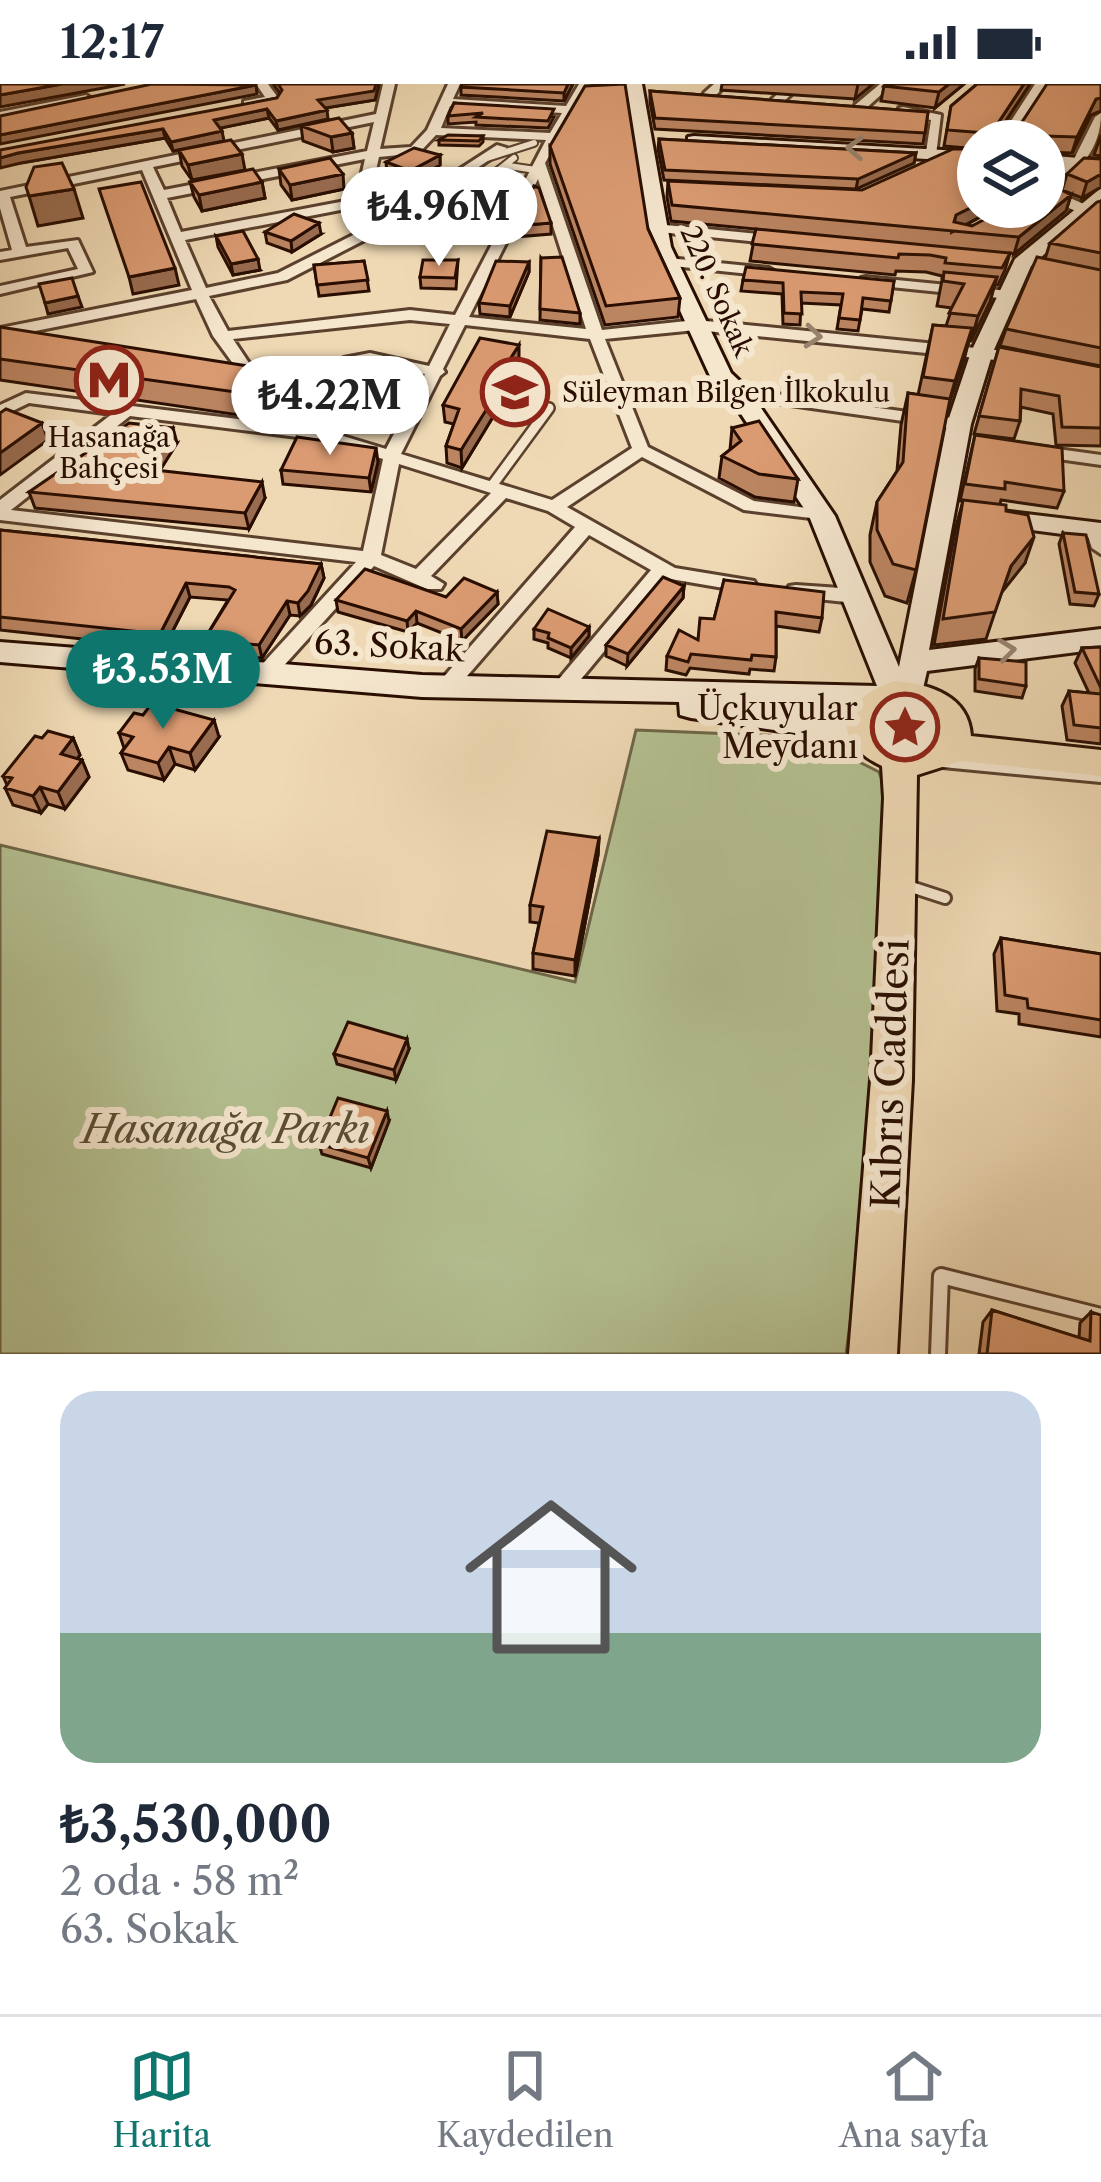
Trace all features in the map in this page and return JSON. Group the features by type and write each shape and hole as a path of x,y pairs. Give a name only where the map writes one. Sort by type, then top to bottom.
{"main road":[{"name":"220. Sokak","path":"635,91 650,139 649,188 655,228 696,325 721,376 740,394 822,516 900,686"},
{"path":"682,140 957,156"},
{"path":"1065,162 1101,166"},
{"path":"920,757 938,704 900,686 982,352 1020,264 1092,210 1101,194"},
{"path":"941,511 1099,536"},
{"path":"856,596 893,611 922,606"},
{"name":"63. Sokak","path":"0,652 263,676 560,691 817,692 900,686 1101,639"},
{"name":"Kıbrıs Caddesi","path":"873,1354 893,1114 897,883 920,757 861,724 870,703 900,686"},
{"name":"63. Sokak","path":"560,691 811,724 920,757"},
{"path":"920,757 1101,753"},
{"path":"920,757 1101,763"}],"street":[{"path":"61,84 82,118"},
{"path":"232,106 273,99 262,84"},
{"path":"381,226 364,217 362,202 389,84"},
{"path":"160,195 372,154 416,151 433,131 454,84"},
{"path":"510,106 518,84"},
{"path":"263,676 371,558 392,455 584,84"},
{"path":"708,96 721,84"},
{"path":"776,102 796,84"},
{"path":"859,108 886,84"},
{"path":"1018,120 1041,84"},
{"path":"0,116 112,94"},
{"path":"689,95 731,98"},
{"path":"754,100 796,104"},
{"path":"298,118 385,102"},
{"path":"445,102 570,110"},
{"path":"838,106 925,112 937,118"},
{"path":"932,152 937,118 950,107"},
{"path":"20,252 2,195 379,117"},
{"path":"1065,175 1079,163 1101,117"},
{"path":"433,131 555,137"},
{"path":"0,333 282,277 381,226 484,159 508,157"},
{"path":"916,174 957,162"},
{"path":"145,163 179,237 199,297 243,366"},
{"path":"538,167 641,450 750,506 822,516"},
{"path":"649,188 672,189"},
{"path":"179,237 362,202"},
{"path":"655,228 793,241"},
{"path":"0,256 73,243 86,272 0,290"},
{"path":"668,262 782,273"},
{"path":"850,280 1009,295"},
{"path":"221,336 410,316 596,335 696,325 982,352 1025,361"},
{"path":"251,426 283,384 350,361 370,358 437,372"},
{"path":"740,394 964,436"},
{"path":"0,412 26,398 323,434 554,507 662,568 716,584 763,588"},
{"path":"0,511 125,412"},
{"path":"1018,449 1101,460"},
{"path":"554,507 641,450"},
{"path":"0,511 371,558 426,581 497,489"},
{"path":"448,685 585,527"},
{"path":"560,691 662,568"},
{"path":"786,590 856,596"}],"lane":[{"path":"484,159 534,143"},
{"path":"496,172 508,157 538,167"},
{"path":"497,489 549,408"},
{"path":"920,757 1101,777"},
{"path":"897,883 945,898"},
{"path":"938,1354 941,1276 1101,1316"}],"green space":[{"name":"Hasanağa Parkı","path":"636,730 810,737 879,772 890,802 880,1093 846,1354 0,1354 0,845 575,982"}],"building":[{"path":"0,84 62,84 0,95"},
{"path":"152,84 256,85 0,135 0,116"},
{"path":"278,84 376,84 374,91 318,100 327,110 276,121 267,109 214,120 222,131 171,142 163,129 0,158 0,150 277,98 282,90"},
{"path":"462,84 568,84 564,93"},
{"path":"625,84 648,229 680,298 606,306 550,146 585,86"},
{"path":"886,84 949,84 939,92"},
{"path":"977,84 1024,84 1000,120 957,120 957,131 947,130 951,106"},
{"path":"1047,84 1101,84 1101,98 1096,99 1077,137 1065,137 1065,120 1023,120"},
{"path":"650,91 928,112 925,133 655,118"},
{"path":"454,103 554,109 548,121 476,117 483,113 448,116"},
{"path":"339,118 352,133 331,137 301,126"},
{"path":"448,135 483,136 479,141 439,140"},
{"path":"659,139 916,153 858,179 665,170"},
{"path":"231,140 242,154 188,165 179,150"},
{"path":"414,148 440,155 410,171 386,162"},
{"path":"957,149 957,228 1030,228 1019,237 672,205 668,181 862,190"},
{"path":"330,158 343,174 290,185 279,169"},
{"path":"1084,158 1101,159 1101,174 1087,182 1067,174"},
{"path":"62,163 74,189 29,196 26,187 34,167"},
{"path":"253,169 262,182 199,195 190,182"},
{"path":"481,169 503,176 469,197 482,202 428,230 395,218"},
{"path":"141,182 175,268 129,277 99,189"},
{"path":"534,186 539,188 551,223 514,226"},
{"path":"1101,201 1101,253 1050,243 1097,202"},
{"path":"294,214 319,223 291,241 265,232"},
{"path":"756,229 1010,253 1002,268 945,263 946,258 930,255 899,254 898,258 752,244"},
{"path":"243,231 258,259 231,264 216,236"},
{"path":"562,257 580,313 540,309 541,258"},
{"path":"1037,257 1101,270 1101,348 1006,329"},
{"path":"423,260 458,260 455,278 420,277"},
{"path":"364,261 368,280 317,285 314,265"},
{"path":"496,261 529,262 510,306 479,303"},
{"path":"746,267 894,281 891,301 863,298 860,320 839,318 843,294 801,292 802,314 784,313 783,283 743,280"},
{"path":"944,272 997,277 978,316 949,313 964,284 943,281"},
{"path":"72,278 78,296 45,303 39,284"},
{"path":"933,325 972,328 955,381 923,377"},
{"path":"0,327 254,367 235,392 0,359"},
{"path":"480,338 519,345 498,378 505,380 461,450 446,446 459,409 443,405"},
{"path":"999,347 1101,367 1101,428 1062,427 1059,396 1021,389 1020,421 979,416"},
{"path":"908,393 950,399 916,570 893,564 877,530 877,502 903,462"},
{"path":"6,409 42,423 0,453 0,413"},
{"path":"759,421 798,479 759,474 722,456 741,441 732,428"},
{"path":"129,423 173,428 146,469 262,482 245,513 29,492"},
{"path":"975,435 1062,448 1064,491 1005,482 1005,489 965,484"},
{"path":"297,437 376,448 369,478 281,470"},
{"path":"963,500 1006,505 1006,511 1028,515 1034,537 1011,566 995,612 943,619"},
{"path":"0,530 321,564 308,591 298,603 287,601 259,645 204,640 235,590 186,583 160,634 0,617"},
{"path":"1063,533 1086,535 1099,594 1075,592"},
{"path":"365,569 446,597 464,578 497,592 461,629 416,611 407,621 336,600"},
{"path":"663,577 684,586 628,654 606,645"},
{"path":"724,580 824,592 822,618 776,612 776,657 752,655 751,660 691,654 688,662 667,656 679,630 698,640 700,618 714,619"},
{"path":"548,609 589,627 571,648 534,629"},
{"path":"1101,647 1101,688 1082,648"},
{"path":"979,658 1026,662 1026,686 979,679"},
{"path":"1069,691 1101,694 1101,728 1074,725"},
{"path":"152,703 214,720 190,753 169,747 158,763 121,753 133,737 119,733 134,713 143,715"},
{"path":"48,731 73,738 61,754 82,760 58,792 40,787 33,796 5,788 12,778 3,776 35,736 42,738"},
{"path":"547,831 599,838 575,960 533,953 543,907 530,905"},
{"path":"1001,938 1101,954 1101,1020 1028,1008 1027,999 1005,995"},
{"path":"348,1022 407,1039 394,1070 334,1054"},
{"path":"338,1098 387,1111 368,1158 319,1144"},
{"path":"992,1310 1090,1341 1091,1312 1101,1315 1101,1354 987,1354"}],"place":[{"name":"Hasanağa Bahçesi","path":"109,380"},
{"name":"Süleyman Bilgen İlkokulu","path":"515,392"},
{"name":"Üçkuyular Meydanı","path":"905,727"}]}
